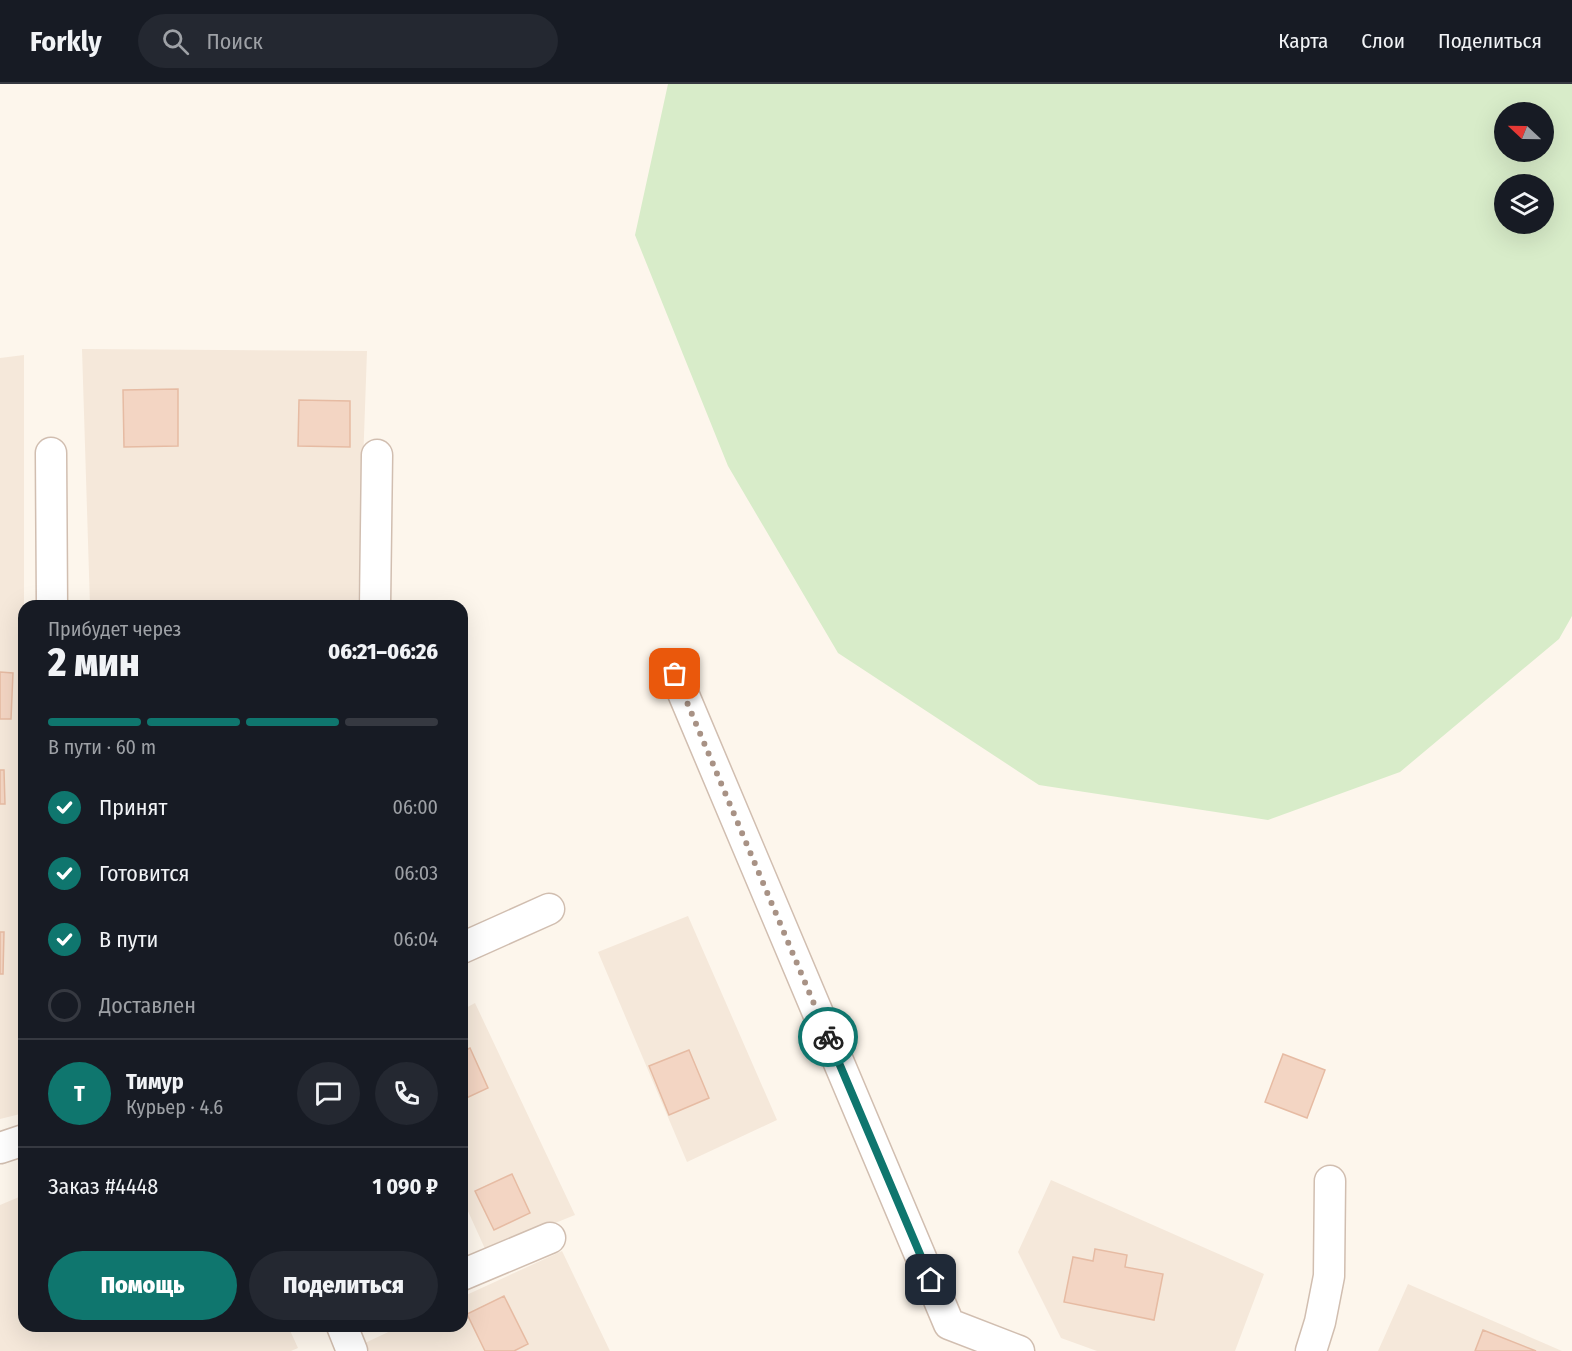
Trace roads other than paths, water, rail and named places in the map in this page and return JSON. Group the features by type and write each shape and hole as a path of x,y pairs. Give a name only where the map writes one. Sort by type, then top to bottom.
{"street":[{"path":"51,453 52,600"},
{"path":"375,600 377,455"},
{"path":"675,674 949,1324 1019,1351"},
{"path":"468,945 549,909"},
{"path":"0,1148 18,1142"},
{"path":"1311,1351 1320,1322 1329,1276 1330,1181"},
{"path":"468,1272 550,1238"},
{"path":"344,1332 352,1351"}]}
